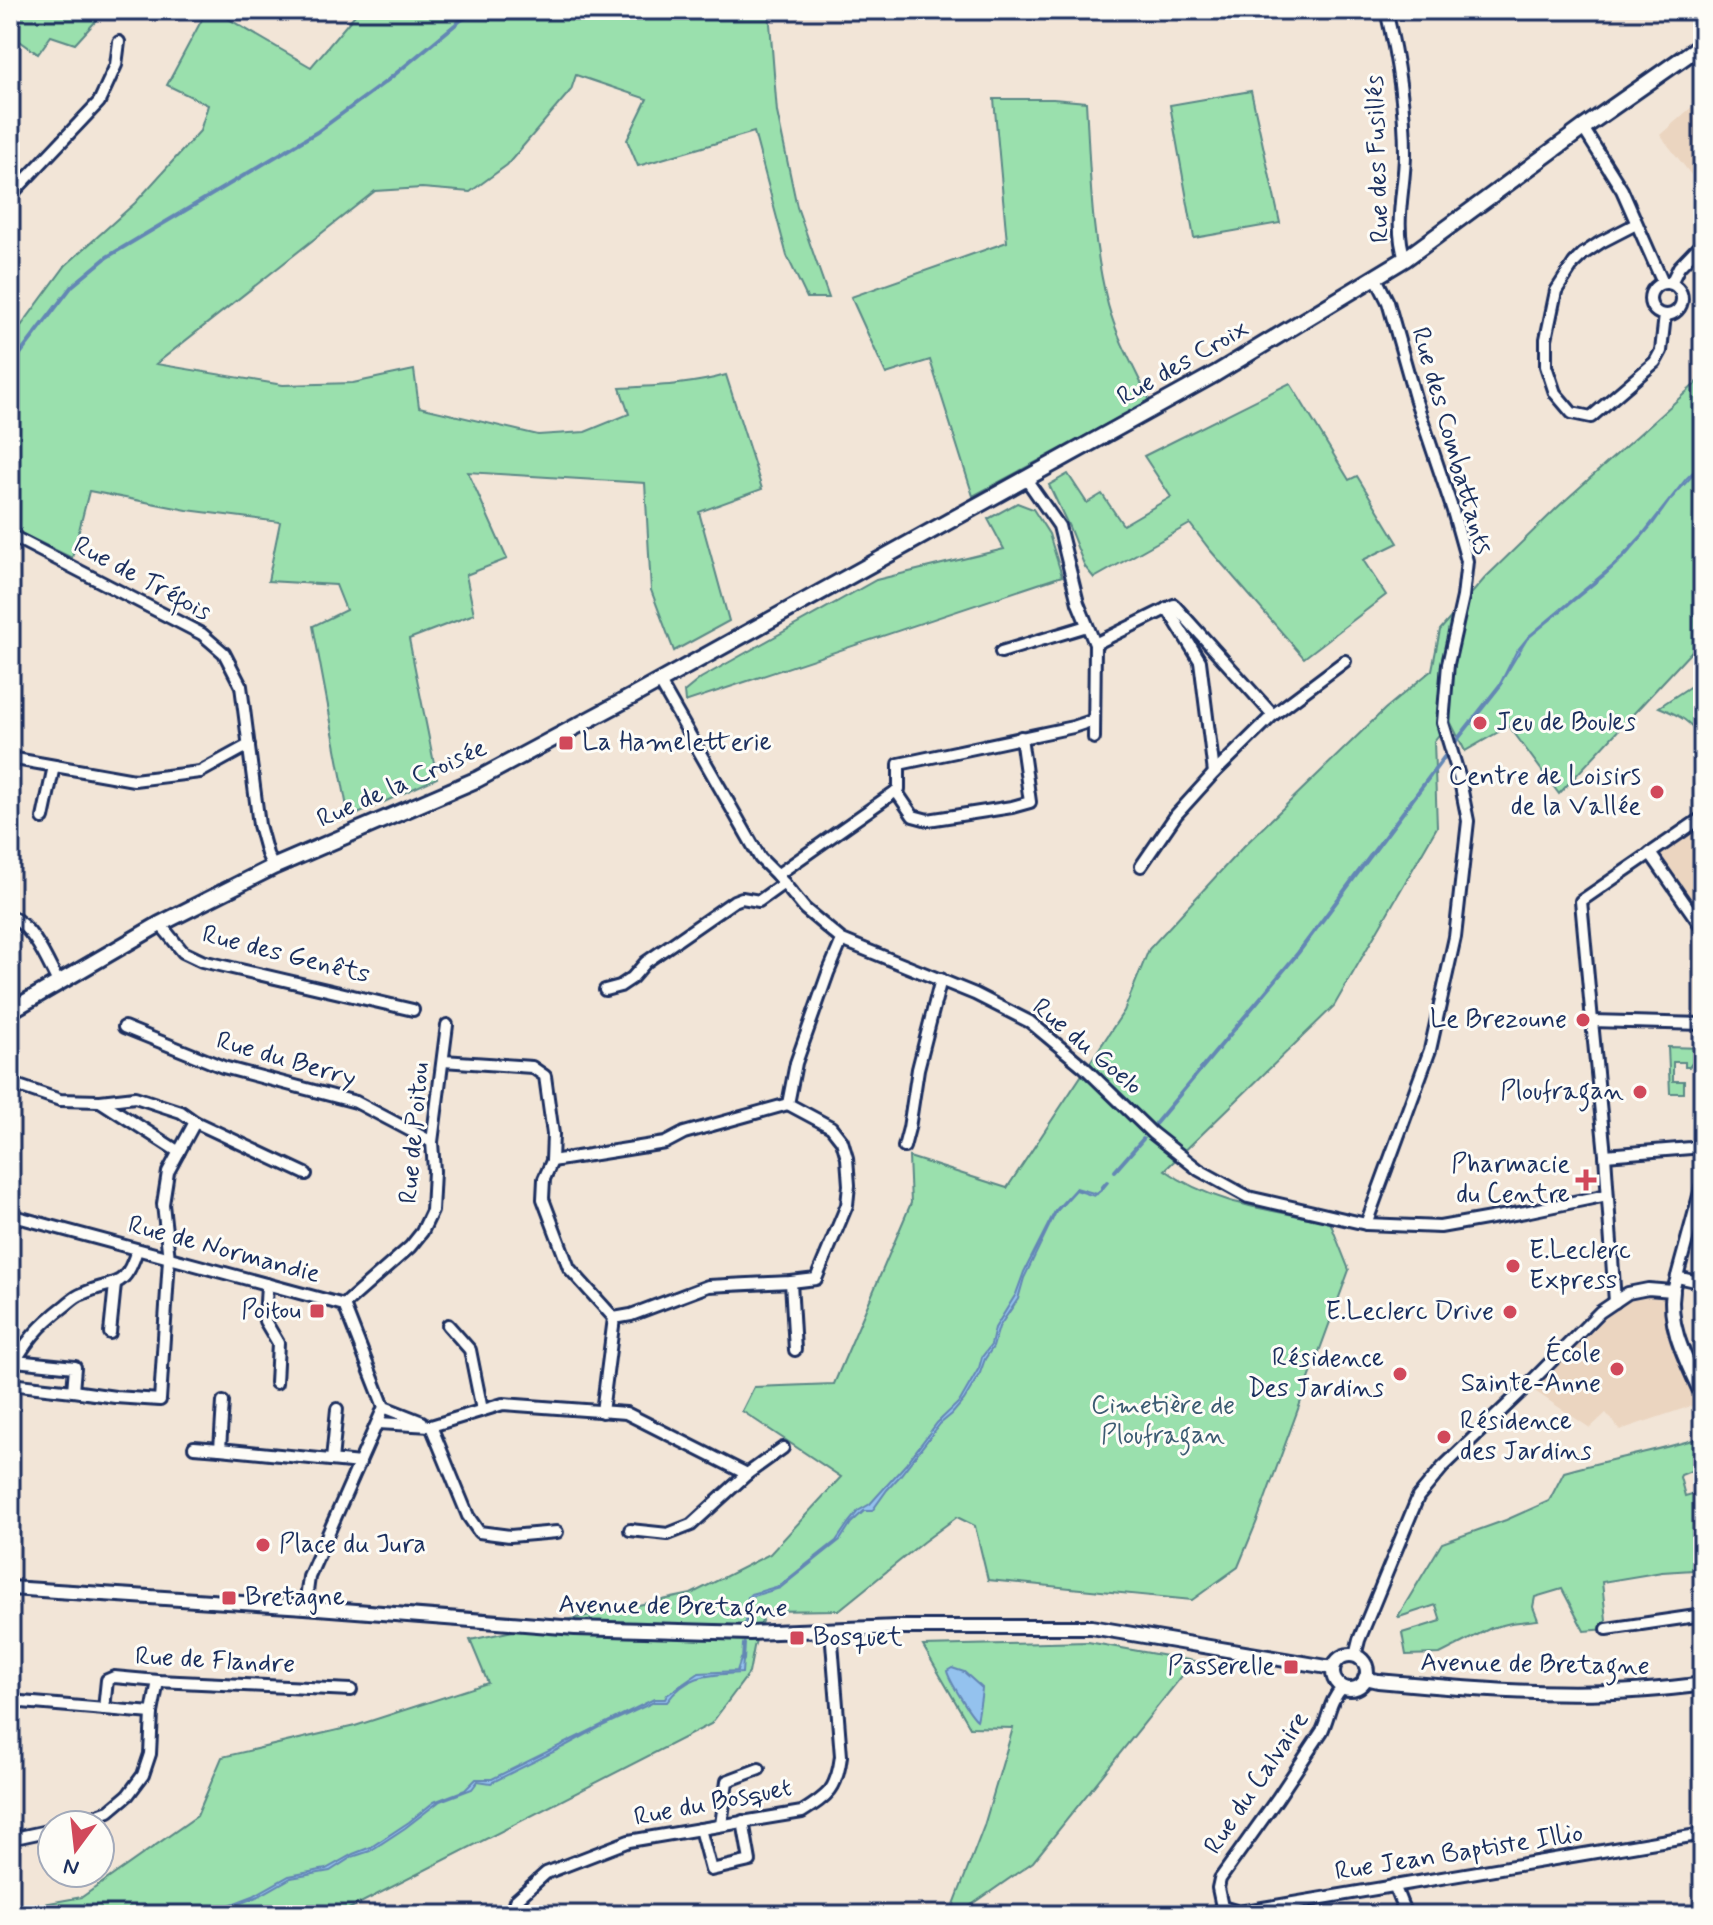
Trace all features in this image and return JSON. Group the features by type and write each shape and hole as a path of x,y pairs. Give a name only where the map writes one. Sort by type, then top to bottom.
{"main road":[{"name":"Rue des Croix","path":"659,681 1215,374 1376,278 1703,44"},
{"name":"Rue de la Croisée","path":"10,1011 160,924 273,867 478,779 659,681"}],"street":[{"name":"Rue des Fusillés","path":"1386,10 1393,39 1406,155 1399,210 1400,245 1405,259"},
{"path":"10,196 99,102 116,65 119,42"},
{"path":"1583,128 1622,190 1667,283 1675,285 1681,292 1683,302 1670,315 1653,309 1650,301 1654,288 1667,283 1703,242"},
{"path":"1636,224 1583,254 1556,291 1546,339 1546,366 1555,393 1572,413 1591,417 1655,362 1661,351 1665,315"},
{"name":"Rue des Combattants","path":"1366,1224 1430,1050 1455,937 1468,821 1443,723 1448,664 1463,597 1467,561 1388,302 1376,278"},
{"path":"1026,479 1059,526 1071,578 1095,644 1094,738"},
{"name":"Rue de Tréfois","path":"10,535 202,634 224,653 241,686 259,825 273,867"},
{"path":"1095,644 1171,606"},
{"path":"1171,606 1273,715"},
{"path":"1171,606 1200,661 1214,773"},
{"path":"1001,652 1087,626"},
{"path":"1200,661 1215,650"},
{"path":"1141,866 1176,815 1214,773 1273,715 1345,661"},
{"name":"Rue du Goelo","path":"659,681 760,858 805,909 842,940 941,979 1030,1022 1084,1067 1152,1133 1199,1170 1248,1197 1366,1224 1440,1227 1607,1195"},
{"path":"605,990 620,986 632,978 646,962 734,901 742,898 759,901 780,879 899,789 899,764 1094,720"},
{"path":"896,791 913,816 928,820 1030,802 1021,737"},
{"path":"10,758 134,780 200,772 249,745"},
{"path":"43,818 54,766"},
{"path":"1615,1302 1605,1155 1581,901 1703,817"},
{"path":"1650,853 1703,929"},
{"path":"10,916 18,920 34,938 58,982"},
{"name":"Rue des Genêts","path":"160,924 183,952 202,961 413,1010"},
{"path":"788,1104 796,1063 842,940"},
{"path":"904,1147 921,1056 941,979"},
{"path":"1592,1021 1703,1024"},
{"name":"Rue de Poitou","path":"344,1305 410,1247 422,1232 432,1211 432,1142 447,1025"},
{"name":"Rue du Berry","path":"124,1027 223,1067 356,1102 432,1142"},
{"path":"443,1061 532,1067 545,1076 553,1134 552,1161 544,1179 543,1199 569,1268 614,1318 602,1412"},
{"path":"10,1083 60,1100 100,1101 135,1097 181,1112 195,1122 306,1174"},
{"path":"100,1101 179,1152"},
{"path":"552,1161 665,1143 684,1133 788,1104 831,1127 842,1141 847,1158 847,1205 816,1279 708,1286 631,1315 614,1318"},
{"path":"10,1384 160,1400 169,1259 163,1204 168,1172 195,1122"},
{"path":"1605,1155 1703,1147"},
{"path":"1703,1181 1699,1209 1671,1302 1676,1335 1703,1398"},
{"name":"Rue de Normandie","path":"10,1215 344,1305 384,1407"},
{"path":"10,1373 27,1342 45,1321 80,1294 115,1284 130,1272 137,1250"},
{"path":"1677,1277 1703,1283"},
{"path":"791,1282 795,1350"},
{"path":"110,1333 115,1284"},
{"path":"267,1284 265,1321 278,1343 276,1383"},
{"path":"1355,1656 1423,1490 1443,1467 1600,1312 1628,1293 1648,1289 1673,1291"},
{"path":"448,1325 470,1350 482,1410"},
{"path":"15,1361 75,1367 73,1391"},
{"path":"220,1449 223,1402"},
{"path":"378,1423 431,1426 503,1404 626,1413 747,1474"},
{"path":"305,1607 309,1577 384,1407 431,1426 468,1516 479,1532 510,1536 557,1532"},
{"path":"332,1460 337,1409"},
{"path":"194,1447 360,1463"},
{"path":"630,1530 668,1534 691,1525 747,1474 783,1448"},
{"name":"Avenue de Bretagne","path":"10,1588 575,1628 750,1633 897,1627 1091,1627 1333,1668"},
{"path":"1607,1629 1703,1615"},
{"name":"Rue du Bosquet","path":"511,1915 515,1901 546,1873 629,1841 802,1812 824,1798 838,1776 841,1756 831,1630"},
{"path":"1344,1656 1355,1656 1364,1662 1365,1678 1358,1686 1343,1687 1334,1679 1333,1668 1344,1656"},
{"name":"Rue de Flandre","path":"104,1709 107,1680 114,1677 351,1690"},
{"name":"Avenue de Bretagne","path":"1365,1678 1472,1690 1536,1692 1659,1690 1703,1684"},
{"path":"111,1809 128,1795 143,1775 150,1754 152,1713 158,1681"},
{"name":"Rue du Calvaire","path":"1222,1907 1218,1888 1220,1879 1322,1731 1334,1697 1343,1687"},
{"path":"10,1701 152,1713"},
{"path":"721,1825 727,1781 759,1769"},
{"path":"700,1829 711,1870 750,1861 743,1821"},
{"path":"10,1839 36,1833"},
{"name":"Rue Jean Baptiste Illio","path":"1222,1907 1239,1912 1703,1834"},
{"path":"1394,1885 1406,1915"},
{"path":"1211,1915 1222,1907"},
{"path":"487,1915 497,1915"}],"shaded area":[{"path":"1703,97 1703,190 1660,135"},
{"path":"1703,817 1703,919 1656,849"},
{"name":"École Sainte-Anne","path":"1658,1289 1671,1302 1703,1402 1620,1430 1606,1413 1590,1428 1527,1386 1628,1293"}],"green space":[{"path":"10,10 106,10 75,44 51,36 38,54 10,34"},
{"path":"207,10 213,10 311,67 359,10 769,10 777,112 797,207 829,298 807,298 787,256 754,132 638,166 627,140 647,99 576,75 571,90 507,165 470,192 422,188 375,191 156,364 283,385 353,383 414,370 419,407 538,435 585,432 629,414 620,388 687,383 726,375 762,489 699,512 729,621 674,651 651,590 645,483 468,472 507,559 466,575 474,614 409,639 437,778 349,818 313,626 346,610 336,585 268,581 280,522 187,510 89,491 72,558 10,528 10,341 66,265 135,203 200,131 208,105 167,85"},
{"path":"1251,91 1280,223 1194,238 1170,105"},
{"path":"994,99 1086,102 1092,204 1102,280 1116,330 1150,401 973,496 930,360 886,374 851,297 1007,242"},
{"name":"Cimetière de Ploufragan","path":"1703,377 1703,639 1559,794 1509,726 1465,751 1450,721 1434,741 1437,827 1334,1006 1165,1170 1223,1199 1330,1222 1349,1270 1238,1567 1192,1600 988,1580 975,1526 957,1517 839,1610 765,1611 749,1673 711,1724 337,1915 10,1915 10,1910 82,1897 93,1889 116,1889 116,1873 197,1816 222,1757 355,1726 488,1683 470,1640 691,1594 770,1554 841,1477 742,1411 754,1387 834,1384 911,1203 909,1157 1007,1188 1124,1011 1149,949 1243,847 1385,709 1432,670 1440,630 1485,578 1559,506"},
{"path":"1290,383 1349,480 1357,476 1398,543 1363,560 1386,595 1304,658 1190,524 1094,578 1085,567 1049,485 1068,474 1087,503 1102,494 1123,525 1171,497 1144,456"},
{"path":"1017,503 1033,509 1049,534 1062,576 685,702 684,692 701,678 876,580 1004,549 988,519"},
{"path":"1703,678 1703,740 1684,720 1659,707"},
{"path":"1668,1047 1703,1048 1703,1056 1696,1057 1698,1063 1693,1062 1685,1067 1685,1062 1673,1062 1673,1081 1684,1081 1684,1093 1670,1093"},
{"path":"1703,1437 1703,1466 1680,1477 1685,1496 1703,1491 1703,1508 1696,1509 1703,1526 1703,1539 1693,1540 1693,1570 1602,1582 1607,1629 1584,1631 1562,1589 1535,1597 1533,1607 1538,1620 1491,1628 1440,1654 1406,1655 1402,1633 1441,1621 1436,1605 1398,1616 1442,1543 1549,1501 1564,1472"},
{"path":"1088,1642 1194,1661 1033,1862 957,1915 950,1915 984,1826 1013,1728 970,1727 923,1646"}],"water":[{"path":"1703,462 1627,554 1527,639 1500,684 1516,652 1529,636 1616,563 1686,479"},
{"path":"1076,1188 1097,1194 1094,1196 1076,1190 1056,1212 1024,1278 1018,1299 999,1327 993,1347 964,1400 940,1424 872,1511 864,1511 840,1540 780,1588 753,1596 747,1606 751,1594 779,1586 836,1541 858,1511 870,1504 937,1423 960,1401 991,1345 995,1328 1016,1294 1055,1211"},
{"path":"741,1659 742,1673 700,1677 683,1686 667,1702 654,1702 491,1783 478,1781 472,1789 440,1801 370,1851 352,1857 330,1871 291,1878 259,1896 211,1915 289,1876 326,1869 371,1847 434,1802 465,1790 476,1779 492,1779 654,1699 665,1699 699,1673 737,1671"},
{"path":"952,1668 964,1672 982,1688 977,1720 947,1671"}],"waterway":[{"path":"10,367 72,286 107,257 317,132 388,80 461,20 481,10"},
{"path":"1453,745 1501,684"},
{"path":"1156,1123 1298,953 1448,752"},
{"path":"1115,1171 1143,1139"},
{"path":"1102,1188 1107,1182"},
{"path":"746,1622 747,1606"},
{"path":"743,1660 744,1644"}],"place":[{"name":"Jeu de Boules","path":"1480,723"},
{"name":"La Hameletterie","path":"566,743"},
{"name":"Centre de Loisirs de la Vallée","path":"1657,792"},
{"name":"Le Brezoune","path":"1583,1020"},
{"name":"Ploufragan","path":"1640,1092"},
{"name":"Pharmacie du Centre","path":"1586,1180"},
{"name":"E.Leclerc Express","path":"1513,1266"},
{"name":"Poitou","path":"317,1311"},
{"name":"E.Leclerc Drive","path":"1510,1312"},
{"name":"École Sainte-Anne","path":"1617,1369"},
{"name":"Résidence Des Jardins","path":"1400,1374"},
{"name":"Résidence des Jardins","path":"1444,1437"},
{"name":"Place du Jura","path":"263,1545"},
{"name":"Bretagne","path":"229,1598"},
{"name":"Bosquet","path":"797,1638"},
{"name":"Passerelle","path":"1291,1667"}]}
